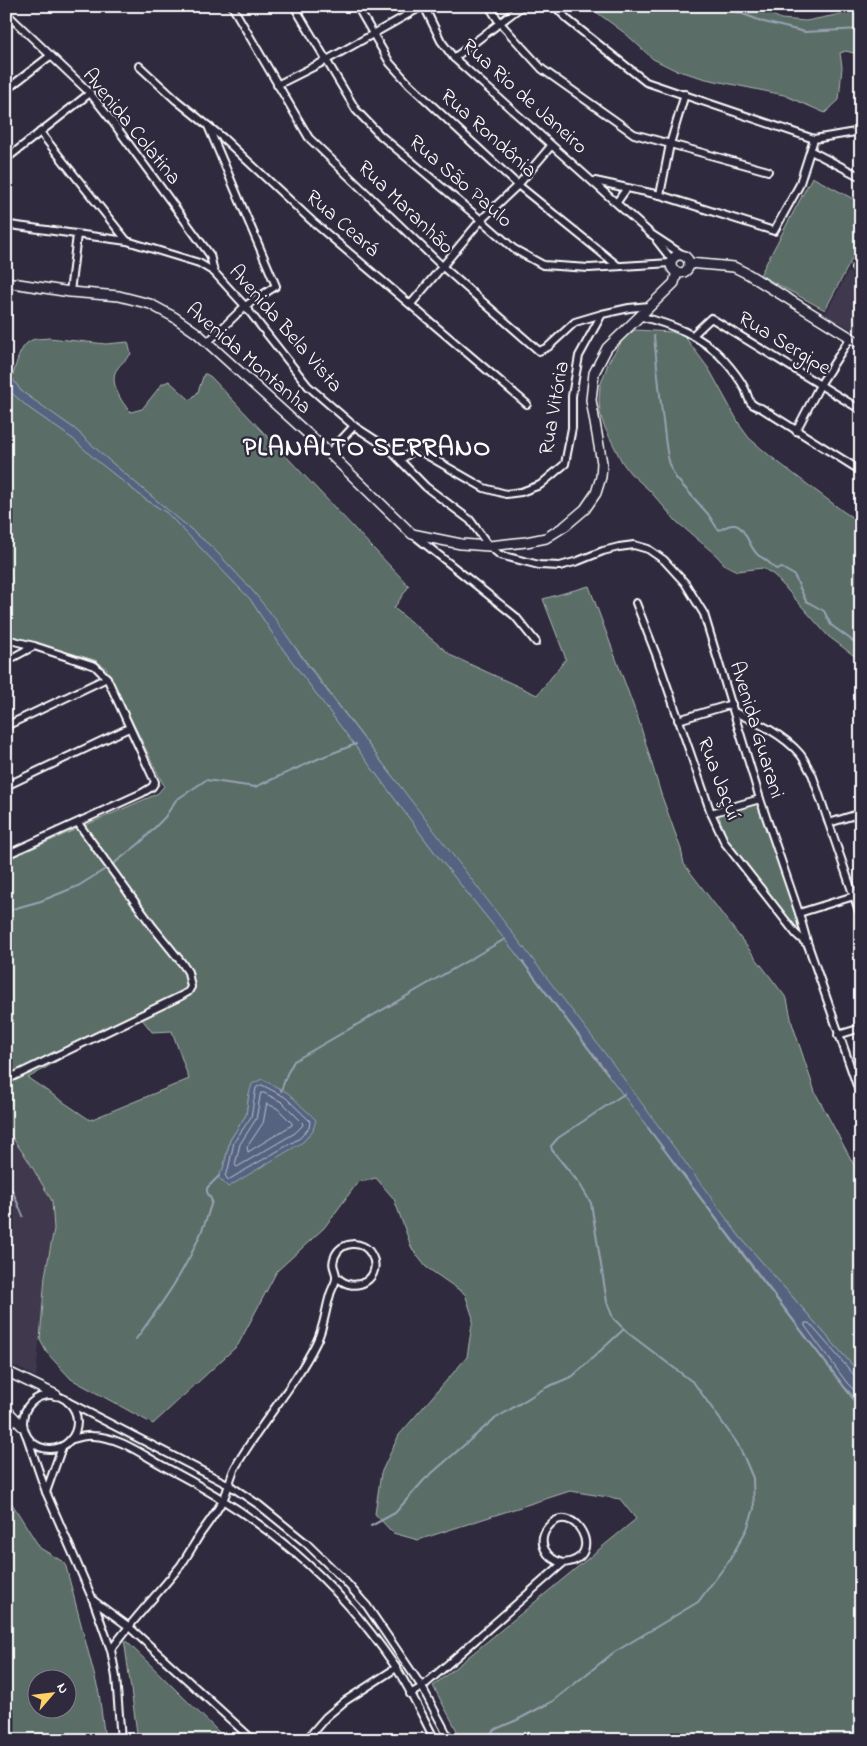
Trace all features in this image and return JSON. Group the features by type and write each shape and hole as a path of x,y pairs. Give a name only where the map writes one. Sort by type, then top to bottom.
{"street":[{"name":"Rua Maranhão","path":"232,6 309,138 443,267 539,351 548,347 575,322 602,314"},
{"name":"Rua São Paulo","path":"294,6 356,110 380,135 514,249 543,265 589,268 672,261"},
{"name":"Rua Rondônia","path":"357,6 390,63 408,84 518,185 618,266"},
{"path":"277,86 326,61 423,6"},
{"name":"Rua Rio de Janeiro","path":"423,6 441,41 454,58 551,146 594,181 651,234 683,255"},
{"path":"489,6 500,23 542,69 634,134 768,171"},
{"path":"454,58 522,6"},
{"path":"555,6 568,20 646,82 814,139 861,131"},
{"name":"Avenida Colatina","path":"6,13 90,93 210,255 214,272"},
{"path":"6,25 13,20"},
{"path":"6,90 50,56"},
{"name":"Rua Ceará","path":"139,66 176,100 222,137 312,221 526,404"},
{"path":"6,159 90,93"},
{"path":"660,195 670,144 685,94"},
{"path":"207,125 276,286 245,306 207,343"},
{"path":"40,132 127,241"},
{"path":"814,139 810,151 861,177"},
{"path":"411,304 481,220 518,185 551,146"},
{"name":"Rua Rio de Janeiro","path":"594,181 660,195 774,231 799,186 810,151"},
{"path":"616,202 626,188"},
{"name":"Avenida Bela Vista","path":"8,225 127,241 199,263 214,272 245,306 308,386 354,426 388,448 426,487 470,520 489,546"},
{"name":"Rua Rio de Janeiro","path":"651,234 672,261"},
{"path":"70,292 77,235"},
{"path":"677,255 683,255 688,258 690,263 686,271 677,272 672,268 672,261 677,255"},
{"path":"690,263 734,267 861,344"},
{"path":"412,534 462,544 489,546 512,544 546,538 566,526 585,509 596,493 602,477 602,463 591,400 594,373 607,348 674,283 677,272"},
{"name":"Avenida Montanha","path":"6,282 70,292 120,296 150,304 174,317 197,333 329,452 412,534"},
{"path":"602,314 628,308 649,306"},
{"name":"Rua Vitória","path":"400,460 416,449 484,488 506,494 521,492 540,484 565,464 572,428 572,396 580,356 602,314"},
{"path":"639,316 671,325 693,335 723,359 742,384 754,406 761,408 861,471"},
{"name":"Rua Sergipe","path":"693,335 711,318 861,410"},
{"path":"796,431 820,385 850,338"},
{"path":"329,452 354,426"},
{"path":"412,534 515,616 536,642"},
{"path":"511,559 509,550 512,544"},
{"name":"Avenida Guarani","path":"489,546 500,556 539,565 560,566 619,547 634,545 648,549 664,560 685,583 704,614 760,799 838,1035 861,1097"},
{"name":"Rua Jaçuí","path":"636,603 657,657 711,813 726,843 796,934 808,945"},
{"path":"6,639 95,666 107,678 155,782 154,785 142,793 78,824 6,855"},
{"path":"6,661 34,646"},
{"path":"6,726 107,678"},
{"path":"678,720 732,704"},
{"path":"734,712 754,721 787,742 801,754 812,774 861,917"},
{"path":"6,786 130,728"},
{"path":"711,813 760,799"},
{"path":"828,823 861,813"},
{"path":"6,1080 181,996 188,992 191,987 188,972 182,963 153,927 78,824"},
{"path":"799,913 854,896"},
{"path":"838,1035 861,1028"},
{"path":"111,1650 128,1626 181,1564 223,1499 236,1466 303,1366 317,1341 324,1322 330,1295 337,1277 333,1264 338,1251 349,1244 363,1246 373,1256 374,1269 367,1281 354,1286 341,1282 337,1277"},
{"path":"6,1371 229,1484 306,1543 343,1578 367,1606 422,1687 450,1740"},
{"path":"56,1395 41,1396 27,1407 24,1416 24,1430 46,1492 93,1600 111,1650 116,1677 121,1740"},
{"path":"68,1402 74,1411 76,1421 75,1431 70,1440"},
{"path":"6,1409 24,1430 32,1443 41,1448 52,1449 62,1446 70,1440 90,1435 115,1441 206,1488 254,1519 293,1550 326,1581 357,1616 396,1668 435,1740"},
{"path":"46,1492 62,1446"},
{"path":"410,1694 422,1687 562,1563 575,1560 583,1551 585,1544 583,1532 580,1527 568,1520 556,1521 546,1529 542,1542 546,1554 556,1562 562,1563"},
{"path":"93,1600 128,1626 253,1740"},
{"path":"306,1740 326,1716 345,1701 396,1668"}],"shaded area":[{"path":"848,272 861,279 861,334 825,315"},
{"path":"6,1129 28,1160 52,1201 54,1229 45,1276 36,1377 6,1363"}],"green space":[{"path":"588,6 755,6 781,19 806,21 861,10 861,55 846,51 840,53 842,67 839,100 825,113 784,95 706,79 675,70 653,59 626,34"},
{"path":"812,177 861,203 861,242 825,310 760,275"},
{"path":"635,330 672,332 685,337 709,369 749,438 770,456 861,523 861,661 828,636 774,575 763,568 737,571 725,565 677,522 650,491 630,473 622,462 604,426 600,413 600,386 609,361 624,338"},
{"path":"49,338 106,344 128,342 131,354 117,369 114,380 120,398 131,412 142,409 162,384 169,381 190,400 198,392 204,374 211,377 409,586 394,608 452,656 537,695 566,659 543,599 589,586 639,721 661,794 681,849 684,864 787,999 792,1023 815,1092 861,1178 861,1375 740,1237 252,590 213,548 105,457 75,429 21,391 12,378 21,351 32,340"},
{"path":"6,388 29,408 73,439 145,499 167,513 250,599 282,648 436,854 514,951 844,1386 861,1404 861,1740 462,1740 433,1686 636,1519 620,1499 570,1491 418,1540 393,1533 375,1514 381,1473 399,1435 467,1357 473,1318 465,1294 426,1267 412,1249 394,1199 376,1178 358,1182 324,1228 277,1271 238,1345 153,1424 71,1379 47,1353 40,1340 45,1276 54,1229 52,1201 28,1160 6,1129 6,860 150,797 158,793 164,786 106,668 95,660 6,635","holes":["138,1014 152,1032 172,1031 189,1079 90,1120 28,1078","249,1094 266,1164 218,1177 223,1169 230,1140 246,1115"]},
{"path":"758,801 799,926 796,927 729,844 718,814"},
{"path":"6,1494 40,1548 65,1563 99,1693 105,1740 6,1740"},
{"path":"124,1639 227,1740 138,1740"}],"water":[{"path":"6,378 12,378 21,391 75,429 105,457 213,548 252,590 613,1064 740,1237 861,1375 861,1404 844,1386 514,951 436,854 282,648 250,599 167,513 145,499 73,439 29,408 6,388"},
{"path":"262,1079 288,1093 316,1120 313,1130 303,1142 228,1187 218,1177 223,1169 230,1140 246,1115 252,1084"}],"waterway":[{"path":"722,6 764,22 805,32 861,29"},
{"path":"654,336 666,448 676,478 708,514 717,528 720,530 734,525 739,527 758,555 776,569 782,568 794,575 806,601 824,611 831,625 861,647"},
{"path":"112,865 140,843 165,817 176,800 206,780 255,787 356,744"},
{"path":"6,912 41,901 78,886 107,868"},
{"path":"281,1091 294,1061 505,939"},
{"path":"522,961 608,1074"},
{"path":"481,1740 496,1729 553,1701 613,1653 698,1602 729,1561 747,1529 754,1509 753,1478 744,1457 737,1443 694,1383 628,1333 613,1318 607,1302 591,1203 579,1183 552,1150 551,1146 558,1138 624,1094"},
{"path":"648,1128 861,1409"},
{"path":"136,1339 170,1291 199,1239 212,1201 207,1188 219,1176"},
{"path":"6,1181 23,1216"},
{"path":"371,1526 395,1513 424,1480 493,1420 545,1388 573,1376 624,1329"}],"district":[{"name":"PLANALTO SERRANO","path":"367,449"}]}
